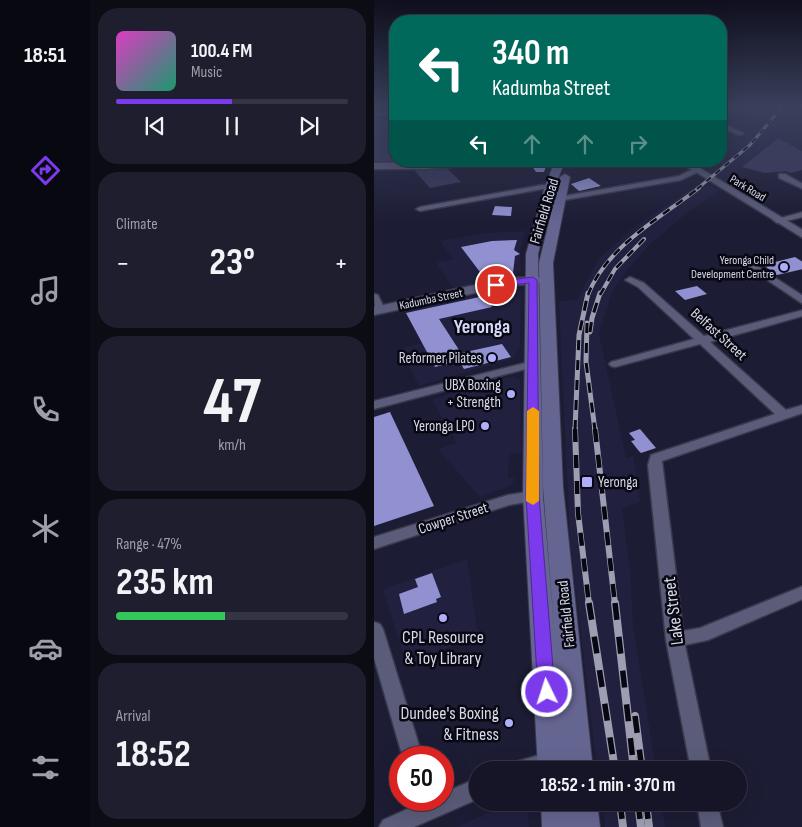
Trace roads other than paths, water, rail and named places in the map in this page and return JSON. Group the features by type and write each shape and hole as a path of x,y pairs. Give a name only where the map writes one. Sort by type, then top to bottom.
{"main road":[{"name":"Fairfield Road","path":"558,167 550,186 553,200 550,237 540,280 533,364 533,496 565,761"},
{"name":"Fairfield Road","path":"553,200 562,187 569,167"},
{"name":"Fairfield Road","path":"540,280 553,487 565,761"},
{"path":"556,811 557,827"},
{"path":"583,811 585,827"}],"street":[{"path":"374,166 389,166"},
{"name":"Park Road","path":"691,167 802,235"},
{"path":"553,200 681,178 695,170"},
{"path":"782,176 802,187"},
{"path":"420,209 550,186 562,187"},
{"path":"777,220 802,214"},
{"path":"752,265 802,301"},
{"name":"Kadumba Street","path":"377,311 507,282 540,280"},
{"name":"Belfast Street","path":"630,280 642,285 784,415"},
{"path":"374,297 377,311"},
{"path":"615,364 802,313"},
{"path":"374,405 533,364"},
{"path":"784,415 802,409"},
{"name":"Lake Street","path":"699,761 675,640 655,465 656,458 784,415"},
{"name":"Cowper Street","path":"374,543 508,500 533,496"},
{"path":"675,640 702,634 802,592"},
{"path":"374,629 410,746"},
{"path":"454,796 469,791"},
{"path":"390,827 418,811"},
{"path":"709,811 712,827"}],"railway":[{"path":"727,164 749,146"},
{"path":"697,189 724,167"},
{"path":"588,295 596,278 607,262 621,248 651,222 699,188"},
{"path":"600,295 615,269 644,239"},
{"path":"575,430 579,335 588,293"},
{"path":"590,332 592,318 600,293"},
{"path":"587,323 586,362 595,430"},
{"path":"595,429 615,604"},
{"path":"575,430 578,513 589,604"},
{"path":"589,603 614,761"},
{"path":"615,603 633,761"},
{"path":"635,716 641,761"},
{"path":"621,811 623,827"},
{"path":"639,811 641,827"},
{"path":"647,811 649,827"}],"place":[{"name":"Yeronga Child Development Centre","path":"784,267"},
{"name":"Reformer Pilates","path":"492,358"},
{"name":"UBX Boxing + Strength","path":"511,394"},
{"name":"Yeronga LPO","path":"485,426"},
{"name":"Yeronga","path":"587,482"},
{"name":"CPL Resource & Toy Library","path":"443,618"},
{"name":"Dundee's Boxing & Fitness","path":"509,723"}],"district":[{"name":"Yeronga","path":"482,326"}]}
